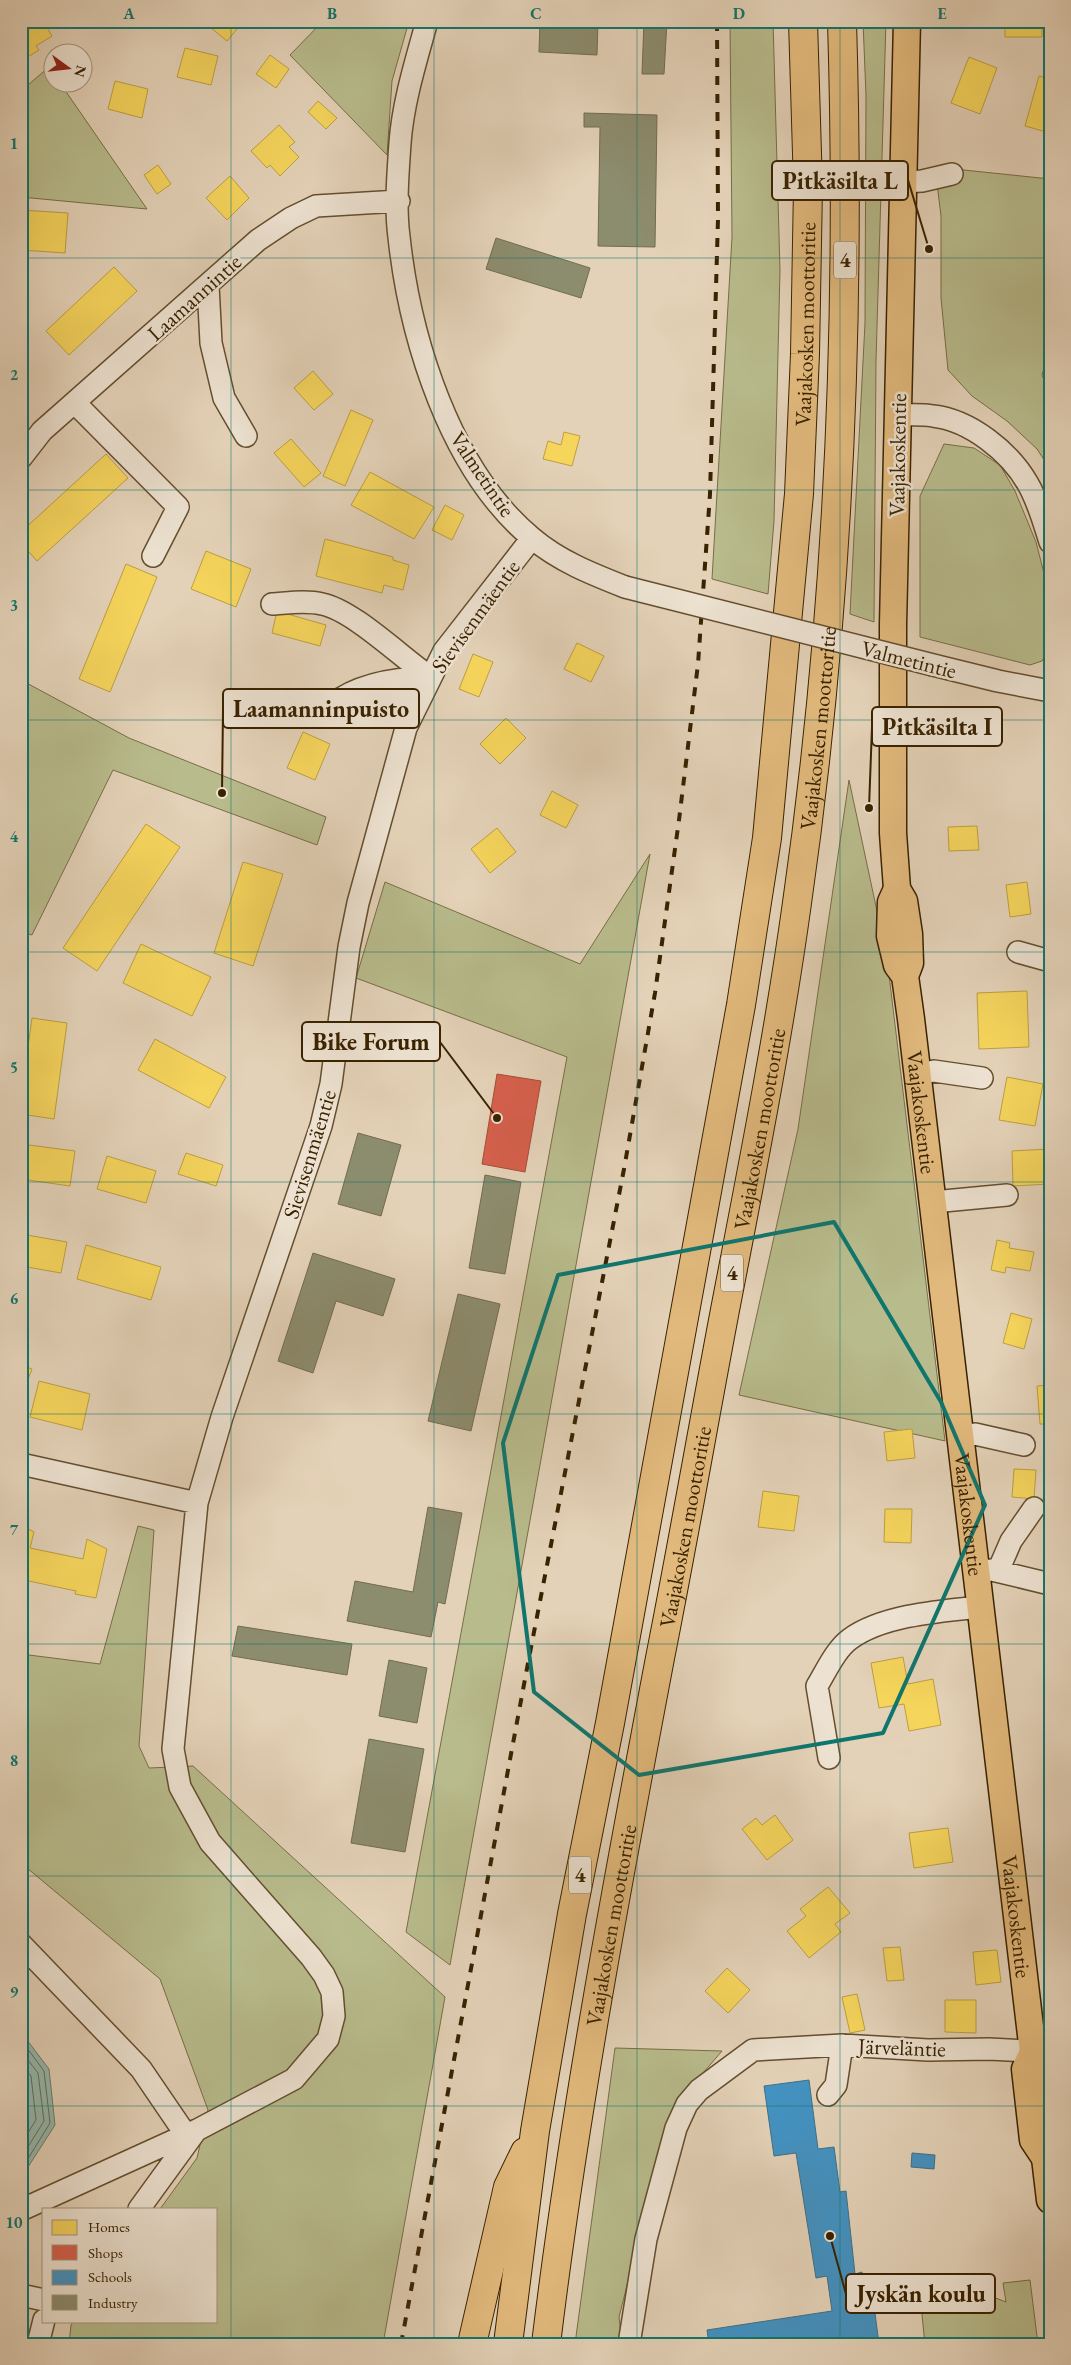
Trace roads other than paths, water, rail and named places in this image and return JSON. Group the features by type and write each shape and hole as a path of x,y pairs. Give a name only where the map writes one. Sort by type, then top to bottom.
{"highway":[{"name":"Vaajakosken moottoritie","path":"508,2344 535,2131 572,1914 611,1714 742,1005 767,838 783,687 801,466 808,187 803,21"},
{"name":"Vaajakosken moottoritie","path":"546,2344 560,2229 595,2012 758,1138 798,894 820,712 838,498 843,365 846,154 842,21"},
{"path":"472,2344 508,2187 535,2131"}],"main road":[{"name":"Vaajakoskentie","path":"907,21 893,625 894,833 897,889 891,902 890,936 897,965 905,976 961,1437 987,1572 980,1607 1050,2113"},
{"name":"Vaajakoskentie","path":"1041,2052 1025,2069 1033,2140 1047,2152 1050,2200"}],"street":[{"name":"Valmetintie","path":"427,21 412,77 400,141 398,235 408,299 435,392 463,453 504,511 532,538 576,567 625,587 933,665 1050,692"},
{"path":"902,182 952,174"},
{"name":"Laamannintie","path":"21,458 42,431 258,240 291,218 316,206 398,201"},
{"path":"208,285 210,343 224,398 246,436"},
{"path":"75,403 178,507 153,556"},
{"path":"898,415 942,418 970,429 986,438 1011,460 1028,484 1050,542"},
{"name":"Sievisenmäentie","path":"21,2210 192,2132 294,2079 316,2056 328,2039 334,2016 332,1992 324,1975 311,1957 210,1842 180,1788 173,1750 197,1503 222,1417 321,1126 331,1084 349,947 358,903 406,728 444,651 532,538"},
{"path":"272,604 308,602 333,607 372,633 430,677"},
{"path":"333,704 343,696 383,683 408,677 430,677"},
{"path":"1018,952 1050,961"},
{"path":"918,1074 934,1071 982,1078"},
{"path":"933,1202 1007,1195"},
{"path":"961,1437 975,1434 1024,1445"},
{"path":"21,1464 197,1503"},
{"path":"1034,1508 987,1572 1050,1584"},
{"path":"829,1758 817,1686 841,1649 850,1639 887,1621 980,1607"},
{"path":"21,1944 141,2069 192,2132 140,2208"},
{"path":"828,2095 836,2085 842,2045"},
{"name":"Järveläntie","path":"629,2344 646,2239 676,2128 687,2104 699,2090 754,2050 842,2045 928,2050 1010,2049 1041,2052"},
{"path":"21,2295 42,2300"},
{"path":"38,2344 44,2322"}],"water":[{"path":"21,2032 49,2069 55,2125 21,2178"}],"railway":[{"path":"401,2344 528,1663 624,1169 655,993 679,820 698,664 710,494 718,219 717,21"}],"place":[{"name":"Pitkäsilta L","path":"929,249"},
{"name":"Laamanninpuisto","path":"222,793"},
{"name":"Pitkäsilta I","path":"869,808"},
{"name":"Bike Forum","path":"497,1118"},
{"name":"Jyskän koulu","path":"830,2236"}]}
